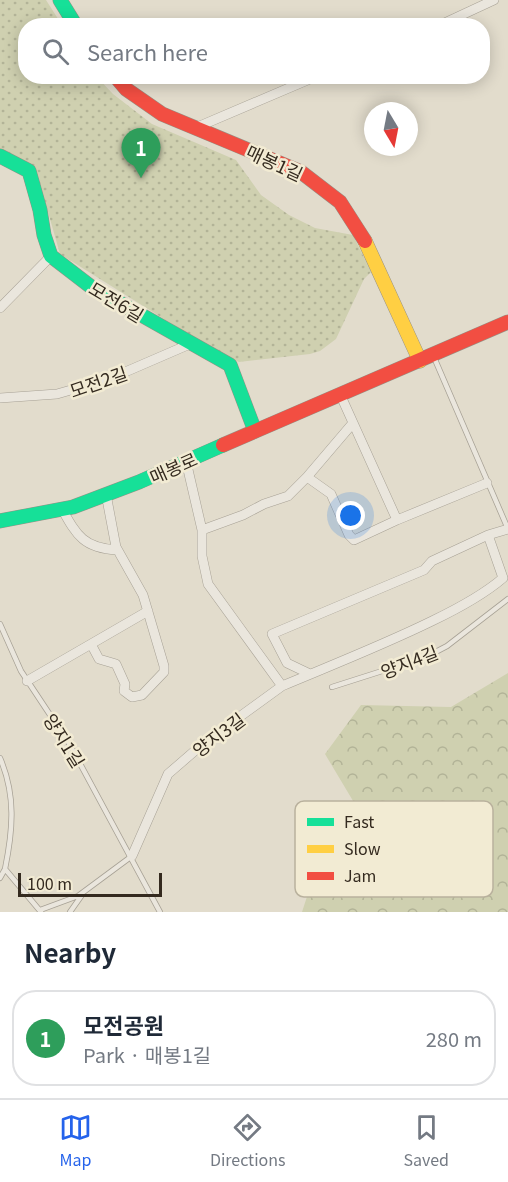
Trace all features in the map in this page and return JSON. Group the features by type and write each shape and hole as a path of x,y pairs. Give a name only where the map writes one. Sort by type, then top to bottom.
{"street":[{"path":"60,0 71,18"},
{"path":"455,18 494,0"},
{"name":"매봉1길","path":"122,84 162,114 301,172 340,202 369,245 427,358"},
{"path":"194,129 298,84"},
{"path":"0,156 29,171 51,256 0,308"},
{"name":"모전6길","path":"51,256 90,286 230,365 255,430"},
{"name":"매봉로","path":"0,521 73,507 139,482 508,322"},
{"name":"모전2길","path":"0,398 57,394 109,379 190,344"},
{"path":"340,394 398,520"},
{"path":"202,530 288,496 353,423"},
{"path":"186,461 202,530 202,556 208,584 282,687"},
{"path":"307,477 331,494 352,539 357,540 398,520 487,483"},
{"path":"91,644 99,659 116,664 124,684 124,692 132,697 142,695 164,672 148,611 138,586 117,550 106,494"},
{"path":"62,509 74,530 89,544 97,548 117,550"},
{"path":"310,674 287,663 272,634 423,570 432,561 488,535 508,529"},
{"name":"양지3길","path":"132,856 168,774 205,742 282,687 398,638 459,608 503,578 488,535"},
{"path":"27,681 148,611"}],"lane":[{"path":"427,358 508,529"},
{"name":"양지4길","path":"332,687 426,657 447,646 508,599"},
{"name":"양지1길","path":"0,624 27,681 70,746 132,856 160,912"},
{"path":"0,758 9,782 13,815 5,869 0,878"},
{"name":"양지3길","path":"41,911 78,896 132,856"},
{"path":"5,869 41,911"},
{"path":"70,912 85,891"}],"green space":[{"path":"0,0 46,0 58,18 18,18 18,84 104,84 152,124 236,160 261,195 289,215 315,228 353,235 371,272 364,279 336,339 320,351 239,362 220,354 60,254 42,191 30,174 0,152"},
{"path":"508,673 508,912 302,912 307,897 493,897 493,801 353,801 325,754 361,705 451,707"}],"traffic: fast":[{"path":"60,0 71,18"},
{"path":"0,156 29,171 51,256 90,286 230,365 255,431"},
{"path":"0,521 73,507 139,482 223,445"}],"traffic: slow":[{"path":"365,241 420,361"}],"traffic: jam":[{"path":"122,84 162,114 301,172 340,202 365,241"},
{"path":"223,445 508,322"}],"place":[{"name":"모전공원","path":"141,178"}]}
